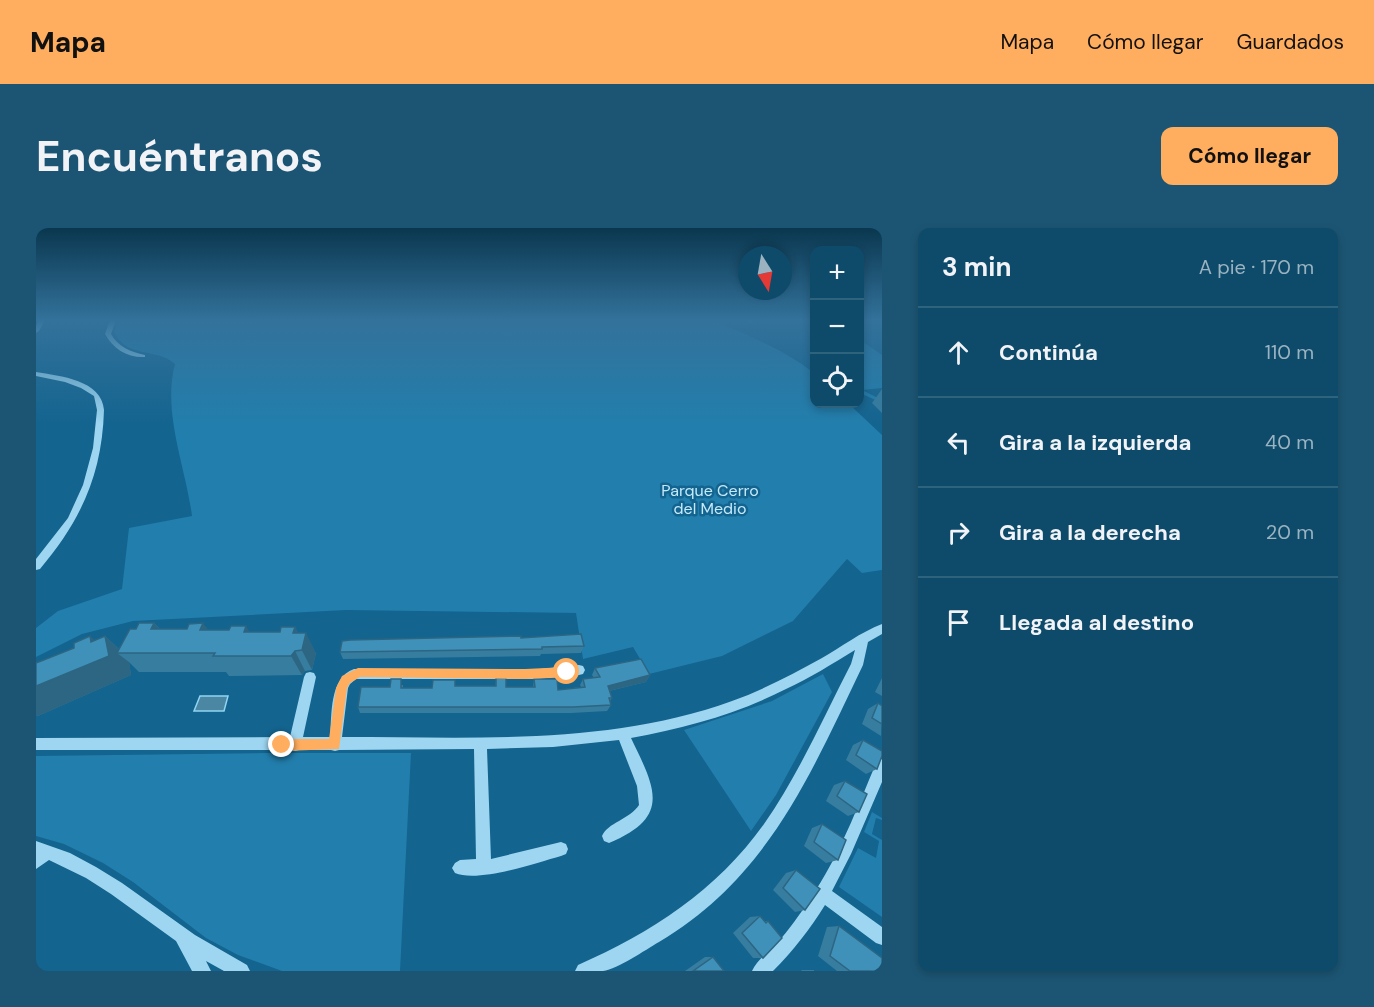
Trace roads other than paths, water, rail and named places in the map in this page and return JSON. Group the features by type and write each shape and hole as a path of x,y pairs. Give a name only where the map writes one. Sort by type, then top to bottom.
{"street":[{"path":"135,355 143,356"},
{"path":"36,374 60,378 84,388 96,395 100,407 94,469 86,490 63,532 36,566"},
{"path":"36,744 480,743 568,741 623,735 680,723 748,701 791,681 882,629"},
{"path":"584,971 633,948 675,923 705,901 744,862 769,830 791,792 857,665 863,641"},
{"path":"335,745 342,688 346,680 358,673 540,674 579,670"},
{"path":"295,745 310,677"},
{"path":"609,836 641,815 648,806 647,794 623,735"},
{"path":"480,743 484,867"},
{"path":"762,971 790,941 824,895 882,766"},
{"path":"460,868 484,867 561,849"},
{"path":"40,854 76,863 110,882 182,938 241,971"},
{"path":"824,895 882,937"},
{"path":"182,938 202,971"}],"park label":[{"name":"Parque Cerro del Medio","path":"710,499"}]}
